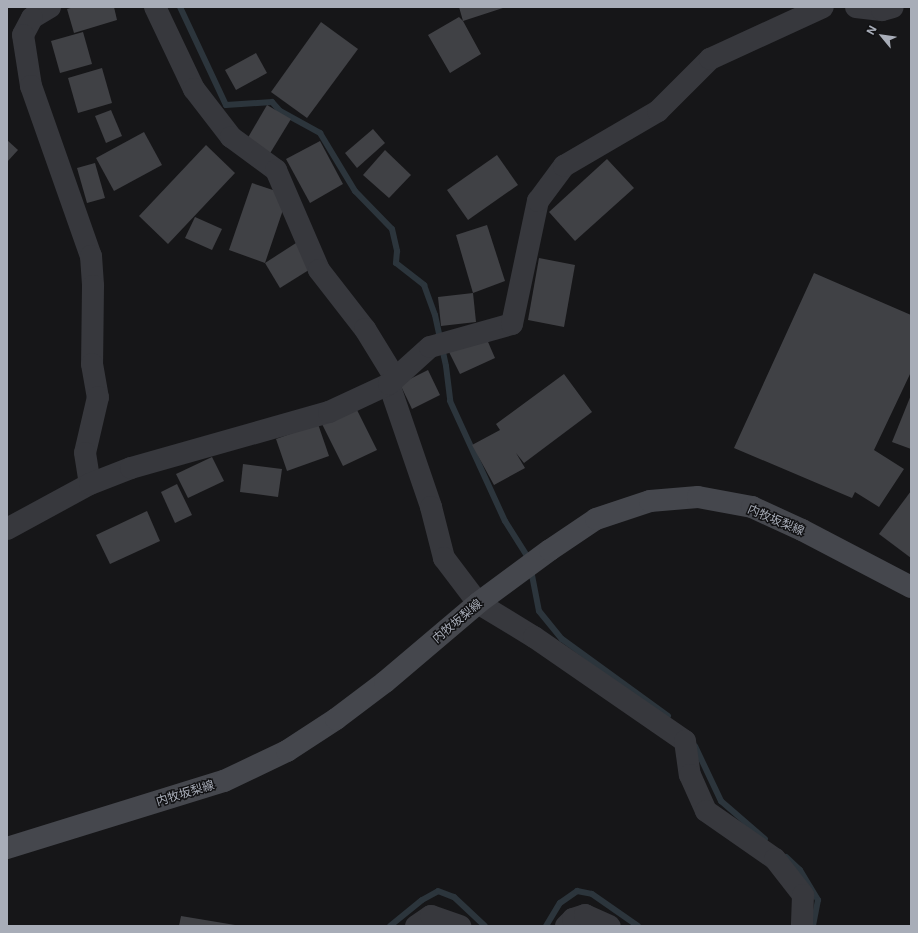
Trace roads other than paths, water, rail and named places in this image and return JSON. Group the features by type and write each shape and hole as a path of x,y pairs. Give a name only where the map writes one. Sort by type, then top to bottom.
{"main road":[{"name":"内牧坂梨線","path":"7,848 224,781 287,751 336,719 385,682 478,603 596,519 650,501 698,497 752,507 802,530 911,587"}],"street":[{"path":"50,7 32,18 23,35 31,86 91,256 93,286 92,364 98,397 85,453 90,484"},
{"path":"155,7 194,89 231,136 276,170 319,270 365,329 392,381 431,507 444,558 478,603 534,637 685,741 690,775 706,811 775,859 803,895 802,926"},
{"path":"7,528 90,484 131,468 329,412 392,381 430,347 512,324 538,201 564,166 658,111 710,59 823,7"},
{"path":"856,7 882,10 893,7"},
{"path":"566,926 573,919 585,915 610,926"},
{"path":"416,926 431,916 460,926"}],"waterway":[{"path":"180,7 226,105 272,102 280,111 320,133 355,191 392,229 397,251 396,263 424,285 435,315 446,366 450,401 505,521 529,559"},
{"path":"531,570 539,611 562,639 668,716"},
{"path":"695,746 721,801 765,839"},
{"path":"786,857 800,870 818,900 813,926"},
{"path":"390,926 422,900 438,891 454,897 485,926"},
{"path":"546,926 560,903 577,891 592,894 638,926"}]}
